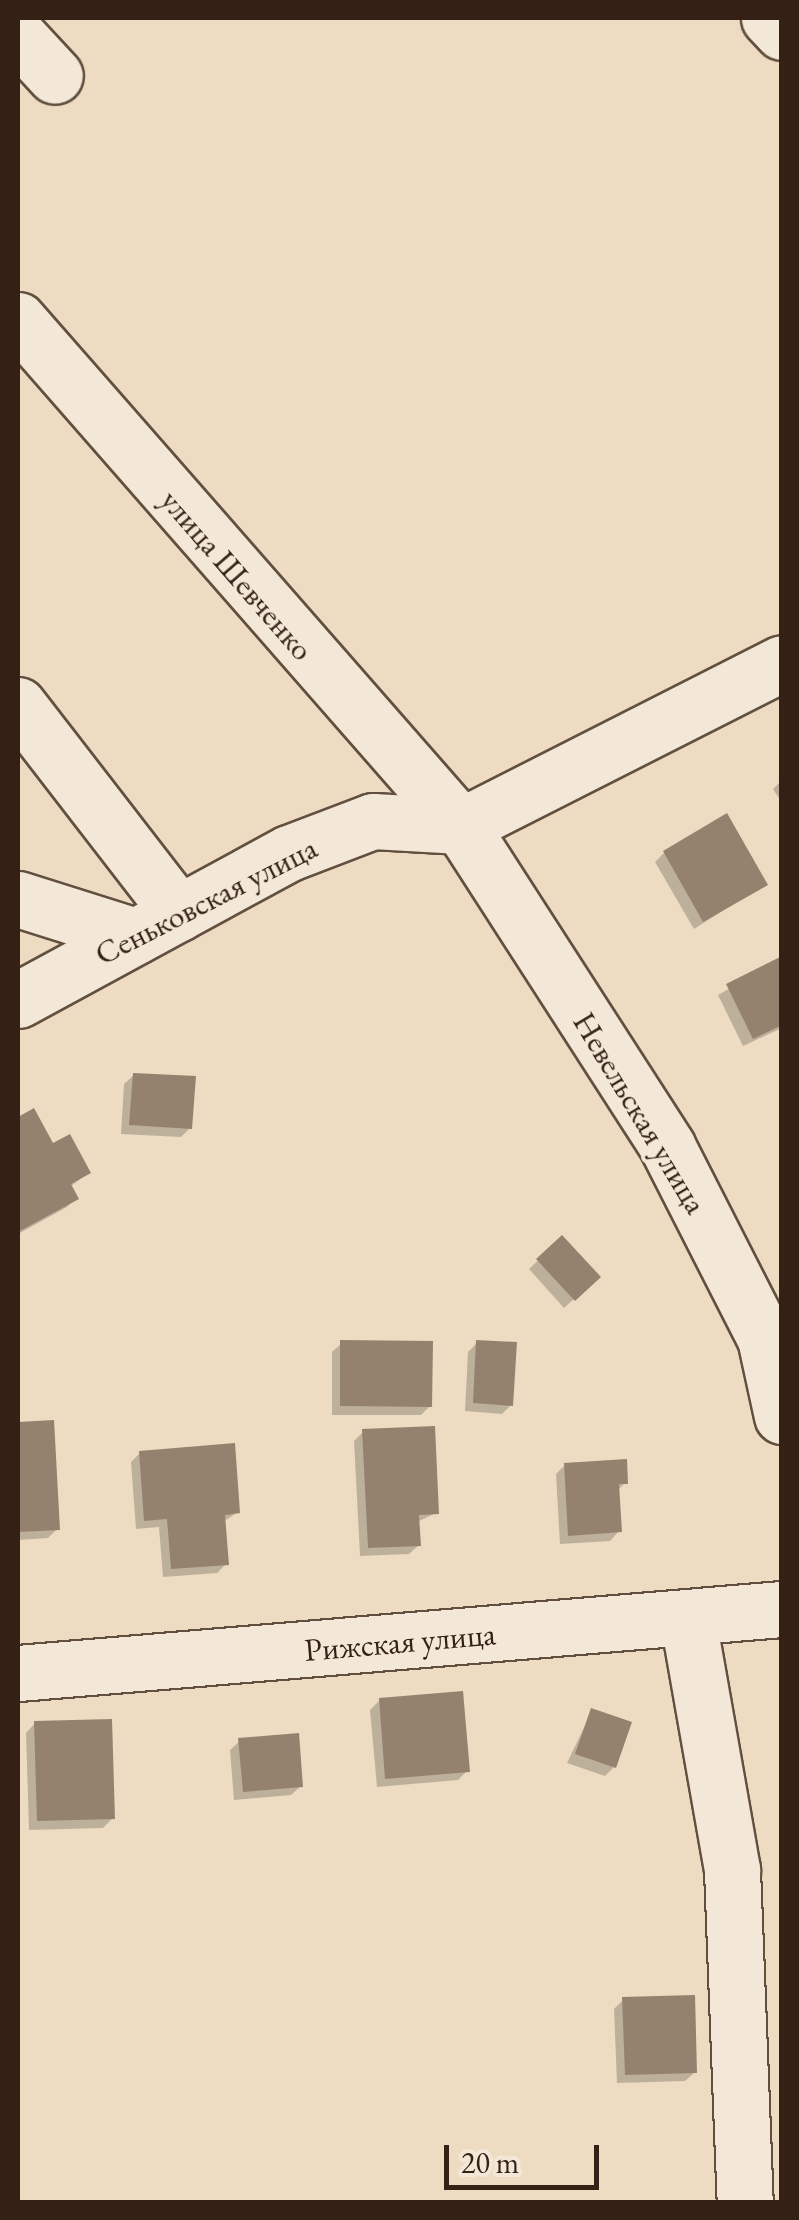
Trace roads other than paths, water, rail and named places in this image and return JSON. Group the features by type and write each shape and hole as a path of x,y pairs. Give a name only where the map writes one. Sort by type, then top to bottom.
{"street":[{"path":"769,18 782,32"},
{"path":"18,36 55,76"},
{"name":"улица Шевченко","path":"18,320 461,826"},
{"name":"Сеньковская улица","path":"18,1000 290,853 374,822 461,826 782,663"},
{"path":"18,704 157,925"},
{"name":"Невельская улица","path":"461,826 667,1146 765,1338 782,1416"},
{"path":"18,899 157,925"},
{"name":"Рижская улица","path":"18,1672 688,1620 782,1609"},
{"path":"688,1620 732,1870 744,2202"}]}
